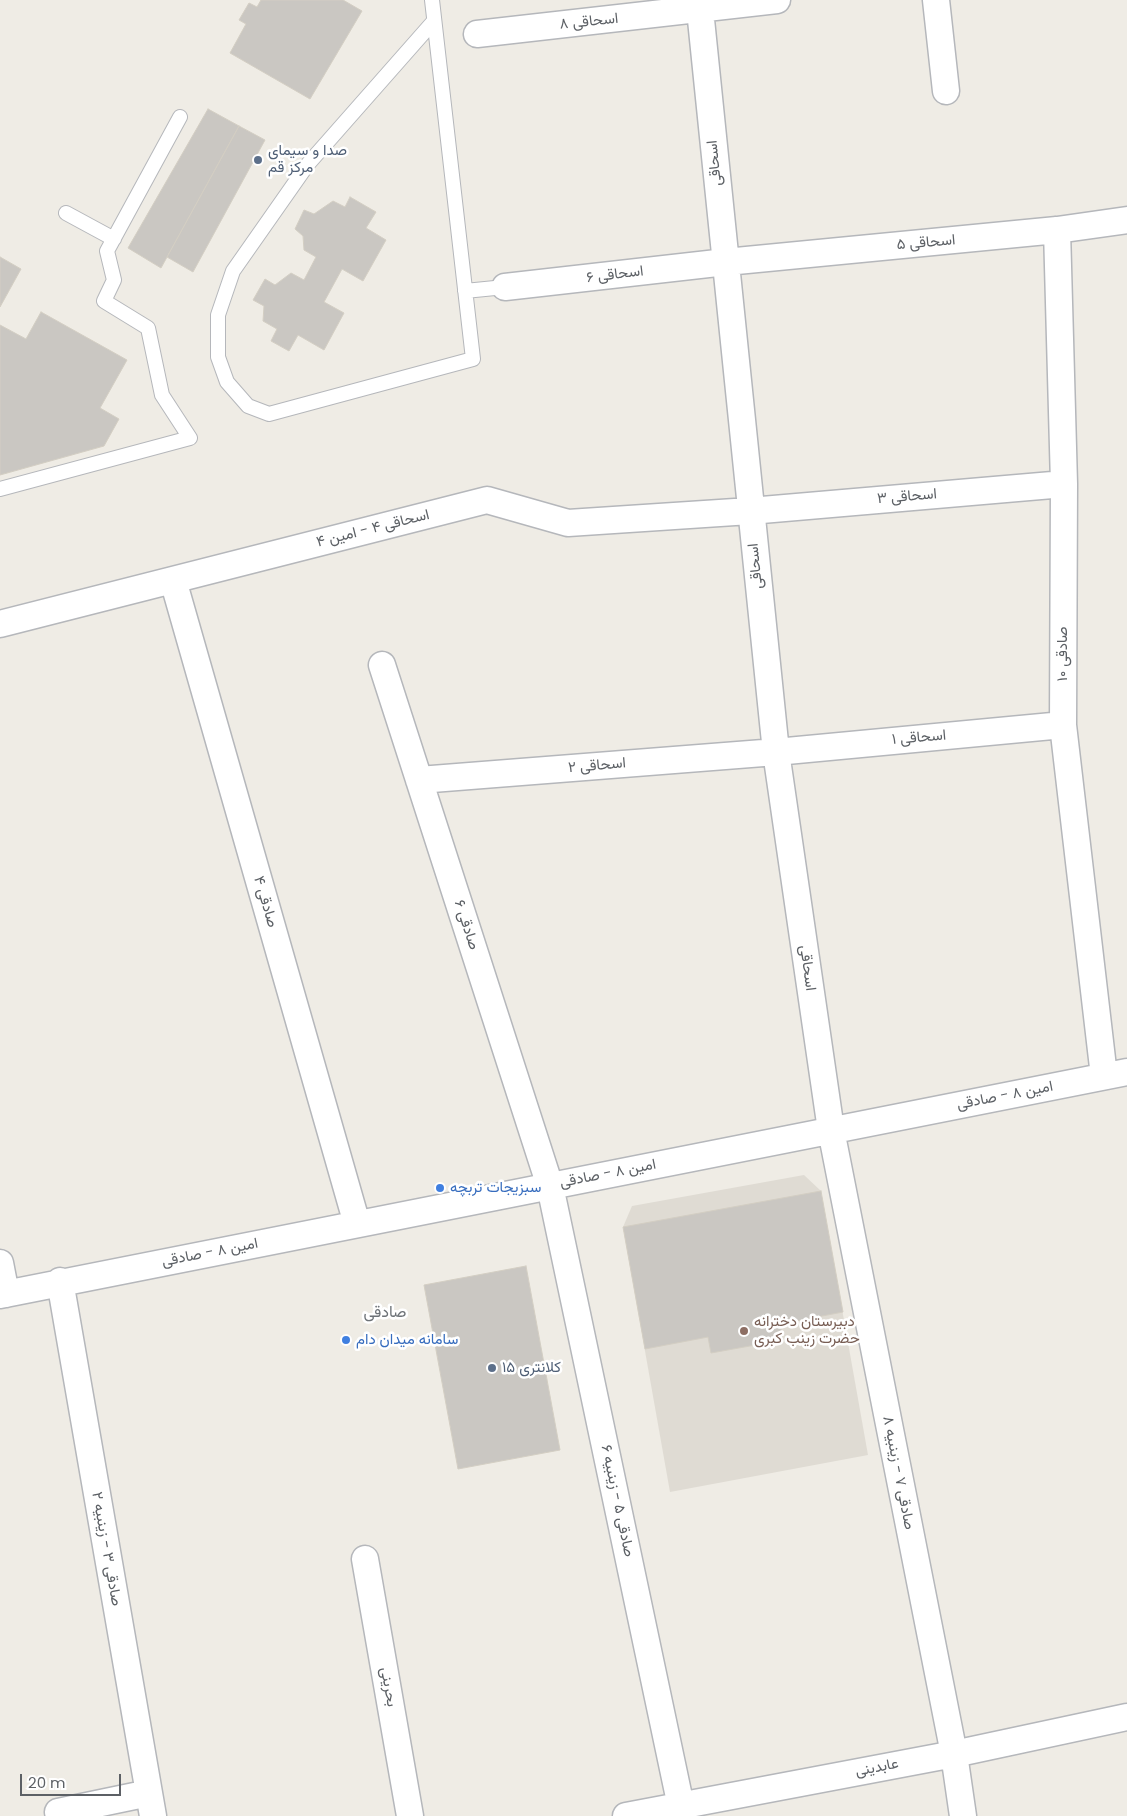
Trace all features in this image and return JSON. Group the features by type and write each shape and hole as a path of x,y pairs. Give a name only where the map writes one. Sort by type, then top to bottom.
{"street":[{"name":"اسحاقی ۸","path":"477,34 699,5 777,0"},
{"path":"936,0 946,91"},
{"name":"اسحاقی","path":"699,5 776,752 831,1130"},
{"name":"اسحاقی ۵","path":"726,262 1057,230 1127,220"},
{"name":"صادقی ۱۰","path":"1057,230 1064,484 1063,725 1115,1074"},
{"name":"اسحاقی ۶","path":"505,287 726,262"},
{"name":"اسحاقی ۳","path":"750,510 1064,484"},
{"name":"اسحاقی ۴ - امین ۴","path":"0,624 488,500 568,523 750,510"},
{"name":"صادقی ۴","path":"173,580 357,1224"},
{"name":"صادقی ۶","path":"382,665 550,1186"},
{"name":"اسحاقی ۱","path":"776,752 1063,725"},
{"name":"اسحاقی ۲","path":"419,780 776,752"},
{"name":"امین ۸ - صادقی","path":"3,1294 60,1281 1115,1074"},
{"name":"صادقی ۷ - زینبیه ۸","path":"831,1130 954,1754 963,1816"},
{"name":"صادقی ۵ - زینبیه ۶","path":"550,1186 682,1810"},
{"path":"0,1263 3,1294"},
{"name":"صادقی ۳ - زینبیه ۲","path":"60,1281 151,1804"},
{"name":"بحرینی","path":"365,1559 410,1816"},
{"name":"عابدینی","path":"626,1816 682,1810 1127,1717"},
{"path":"58,1812 151,1804"}],"lane":[{"path":"432,0 474,359 269,414 248,406 227,382 218,357 218,315 233,271 308,164 434,21"},
{"path":"0,489 190,438 162,395 148,328 104,301 114,280 107,251 180,117"},
{"path":"66,212 114,239"},
{"path":"465,291 505,287"}],"shaded area":[{"name":"دبیرستان دخترانه حضرت زینب کبری","path":"804,1175 821,1191 868,1455 670,1492 623,1227 632,1206"}],"building":[{"path":"261,0 343,0 362,11 310,99 230,53 246,24 239,20 249,3 257,7"},
{"path":"208,109 239,126 161,268 128,248"},
{"path":"239,126 265,140 193,272 167,257"},
{"path":"350,197 376,212 366,228 386,240 363,281 342,269 324,302 344,313 324,350 298,335 289,351 271,341 277,329 263,321 264,306 253,300 265,279 275,285 291,273 304,280 316,257 304,250 303,236 295,229 304,210 314,214 333,201 345,207"},
{"path":"0,257 21,269 0,307"},
{"path":"41,312 127,360 100,408 119,419 104,446 0,475 0,325 26,339"},
{"path":"821,1191 843,1312 780,1324 783,1340 711,1353 708,1337 645,1349 623,1227"},
{"name":"کلانتری ۱۵","path":"526,1266 560,1450 458,1469 424,1285"}],"place":[{"name":"صدا و سیمای مرکز قم","path":"258,160"},
{"name":"سبزیجات تربچه","path":"440,1188"},
{"name":"دبیرستان دخترانه حضرت زینب کبری","path":"744,1331"},
{"name":"سامانه میدان دام","path":"346,1340"},
{"name":"کلانتری ۱۵","path":"492,1368"}],"district":[{"name":"صادقی","path":"385,1313"}]}
